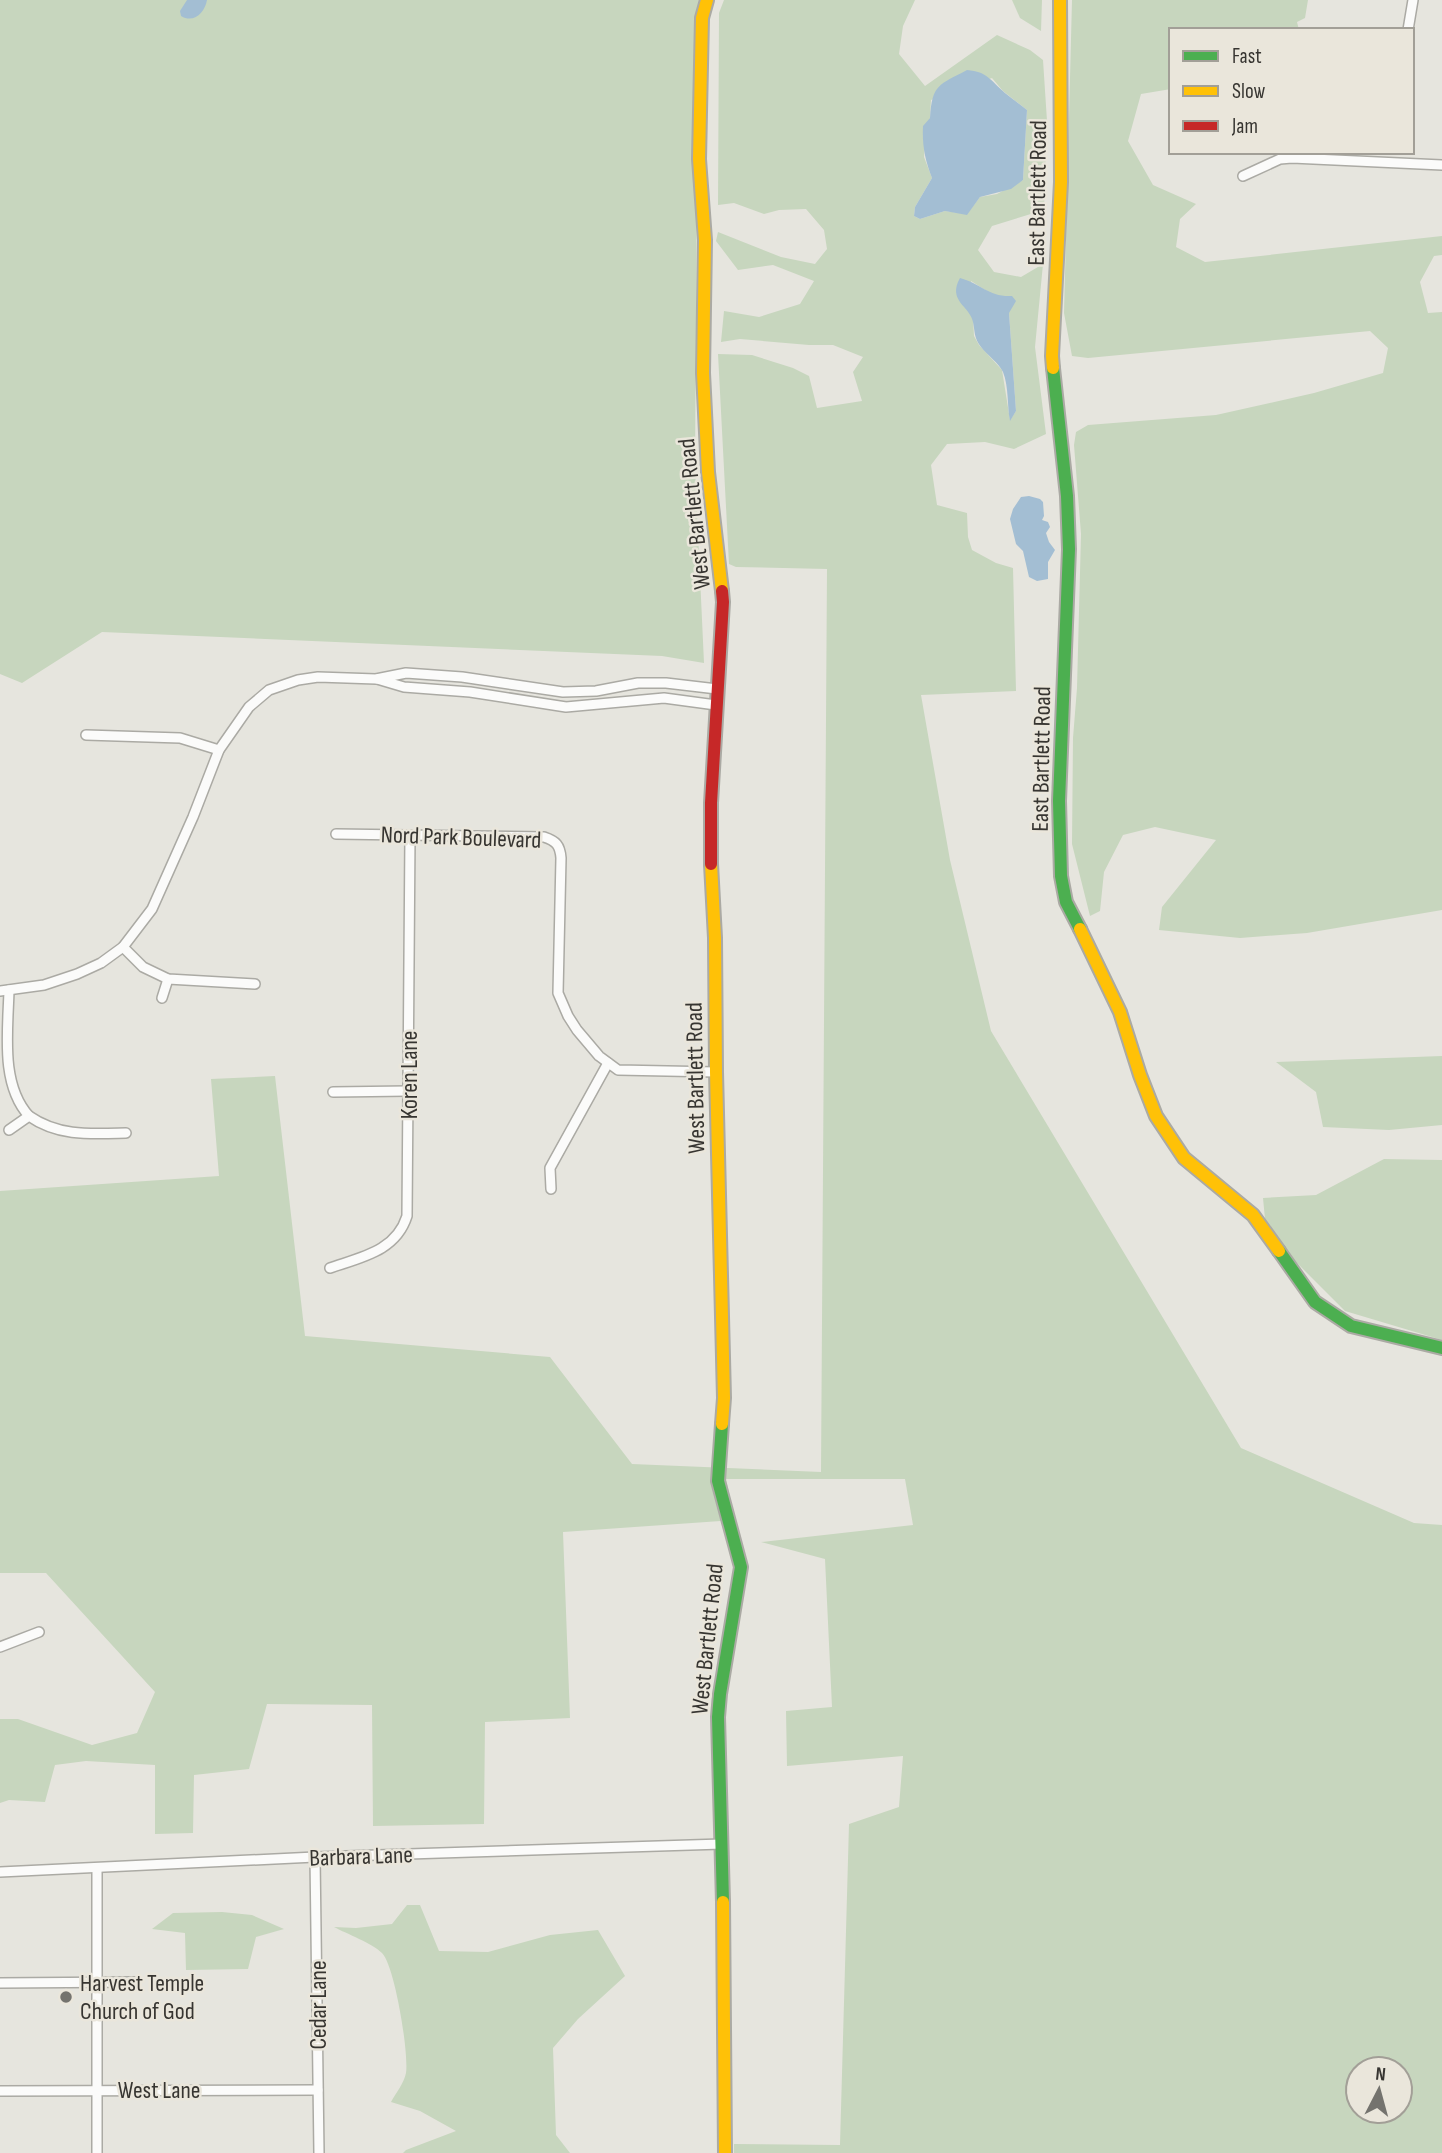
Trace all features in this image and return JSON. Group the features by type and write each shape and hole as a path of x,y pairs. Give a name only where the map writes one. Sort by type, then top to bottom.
{"street":[{"name":"West Bartlett Road","path":"707,0 702,18 699,159 705,240 704,373 707,459 723,602 710,822 715,938 724,1398 718,1481 741,1567 720,1694 718,1755 722,1843 725,2153"},
{"name":"East Bartlett Road","path":"1060,0 1061,182 1052,356 1067,495 1069,549 1059,801 1061,876 1066,902 1120,1012 1156,1116 1184,1158 1253,1215 1315,1302 1351,1326 1442,1348"},
{"path":"1408,28 1413,0"},
{"path":"1400,164 1401,154"},
{"path":"1243,176 1280,159 1292,158 1442,165"},
{"path":"127,1133 63,1132 46,1126 22,1109 10,1082 4,991 44,985 76,974 101,963 123,947 152,909 219,750 249,707 270,690 298,680 318,677 376,679 406,673 462,677 564,692 596,691 638,683 666,683 717,689"},
{"path":"420,688 421,674"},
{"path":"376,679 404,687 470,692 566,707 664,698 716,705"},
{"path":"664,698 666,683"},
{"path":"86,735 180,738 219,750"},
{"name":"Nord Park Boulevard","path":"335,834 544,837 555,841 561,858 558,993 577,1030 608,1063"},
{"name":"Koren Lane","path":"330,1268 392,1243 405,1225 407,1216 410,835"},
{"path":"123,947 143,967 168,979 255,984"},
{"path":"162,998 168,979"},
{"path":"551,1189 550,1168 608,1063 618,1070 716,1072"},
{"path":"333,1092 408,1091"},
{"path":"9,1130 29,1116"},
{"path":"0,1647 39,1632"},
{"name":"Barbara Lane","path":"0,1872 315,1857 722,1843"},
{"name":"Cedar Lane","path":"315,1857 319,2153"},
{"path":"97,1868 97,2153"},
{"path":"0,1983 134,1982"},
{"name":"West Lane","path":"0,2091 318,2090"}],"green space":[{"path":"0,0 705,0 698,18 695,468 704,663 662,656 102,632 22,683 0,674"},
{"path":"724,0 915,0 903,26 899,54 925,86 997,35 1030,50 1043,60 1047,121 1044,210 992,226 978,250 994,272 1021,277 1043,264 1035,347 1046,434 1014,449 985,442 947,444 931,465 937,505 967,513 968,537 972,550 996,563 1013,568 1016,691 921,695 950,860 991,1031 1241,1448 1414,1523 1442,1525 1442,2153 734,2153 734,2144 840,2145 849,1824 899,1807 903,1756 787,1766 786,1711 832,1707 825,1559 761,1542 913,1525 905,1479 726,1479 735,1520 563,1532 570,1718 485,1722 484,1824 373,1826 372,1705 267,1704 249,1769 194,1775 193,1833 155,1834 155,1765 86,1761 55,1765 45,1802 9,1800 0,1803 0,1719 18,1719 92,1745 137,1733 155,1692 46,1573 0,1573 0,1191 219,1176 211,1079 275,1076 305,1336 550,1357 632,1464 821,1472 827,569 736,567 729,564 718,354 752,355 809,376 817,408 862,401 853,372 863,357 833,345 740,339 721,342 724,311 759,317 800,304 814,281 773,265 738,270 716,241 718,232 781,257 815,264 827,249 824,230 806,209 779,210 764,214 734,203 718,205 719,13","holes":["992,78 1003,91 1027,110 1023,180 997,194 980,197 967,214 945,211 920,219 914,216 915,207 932,178 924,157 923,138 930,118 931,100","971,281 996,297 1012,296 1009,313 1016,411 1010,420 1002,370 974,336"]},
{"path":"1012,0 1042,0 1041,31 1020,18"},
{"path":"1072,0 1308,0 1305,18 1297,22 1298,28 1169,28 1169,89 1141,94 1128,141 1153,185 1196,204 1180,219 1176,247 1205,262 1442,236 1442,255 1434,256 1420,282 1428,313 1442,312 1442,910 1307,933 1240,938 1159,930 1162,907 1216,840 1155,827 1123,835 1104,872 1100,911 1090,916 1072,844 1081,534 1074,445 1076,432 1088,425 1216,415 1314,393 1383,373 1388,348 1370,331 1088,358 1072,356 1064,313"},
{"path":"1442,1056 1442,1125 1389,1130 1323,1127 1316,1092 1276,1062"},
{"path":"1384,1159 1442,1160 1442,1340 1345,1311 1281,1247 1265,1219 1263,1198 1316,1195"},
{"path":"407,1905 420,1905 439,1951 488,1952 550,1935 598,1930 625,1976 578,2019 553,2048 556,2135 570,2153 403,2153 456,2131 420,2111 391,2102 406,2073 400,2011 392,1975 387,1961 378,1949 334,1927 356,1928 392,1924"},
{"path":"222,1912 252,1915 284,1929 256,1937 248,1969 186,1970 185,1933 152,1929 173,1913"}],"water":[{"path":"187,0 207,0 204,9 190,19 181,16 180,11"},
{"path":"967,70 984,75 1027,110 1023,180 1011,189 980,197 967,215 945,211 920,219 914,216 915,207 932,178 925,152 923,126 930,118 935,92 944,83"},
{"path":"960,278 991,292 1012,296 1016,301 1009,313 1016,411 1010,421 1003,372 977,341 971,316 956,292"},
{"path":"1029,496 1043,502 1042,520 1048,522 1050,527 1046,533 1055,550 1048,562 1048,579 1037,581 1029,577 1023,551 1016,544 1010,519 1021,497"}],"traffic: fast":[{"path":"1053,368 1067,496 1069,549 1059,801 1061,876 1066,902 1080,929"},
{"path":"1279,1251 1315,1302 1351,1326 1442,1348"},
{"path":"722,1424 718,1481 741,1567 718,1717 723,1902"}],"traffic: slow":[{"path":"707,0 702,18 699,159 705,240 703,373 708,472 722,591"},
{"path":"1053,368 1061,182 1060,0"},
{"path":"711,864 715,938 724,1398 722,1424"},
{"path":"1080,929 1120,1012 1156,1116 1184,1158 1253,1215 1279,1251"},
{"path":"723,1902 725,2153"}],"traffic: jam":[{"path":"711,864 711,803 722,591"}],"place":[{"name":"Harvest Temple Church of God","path":"66,1997"}]}
